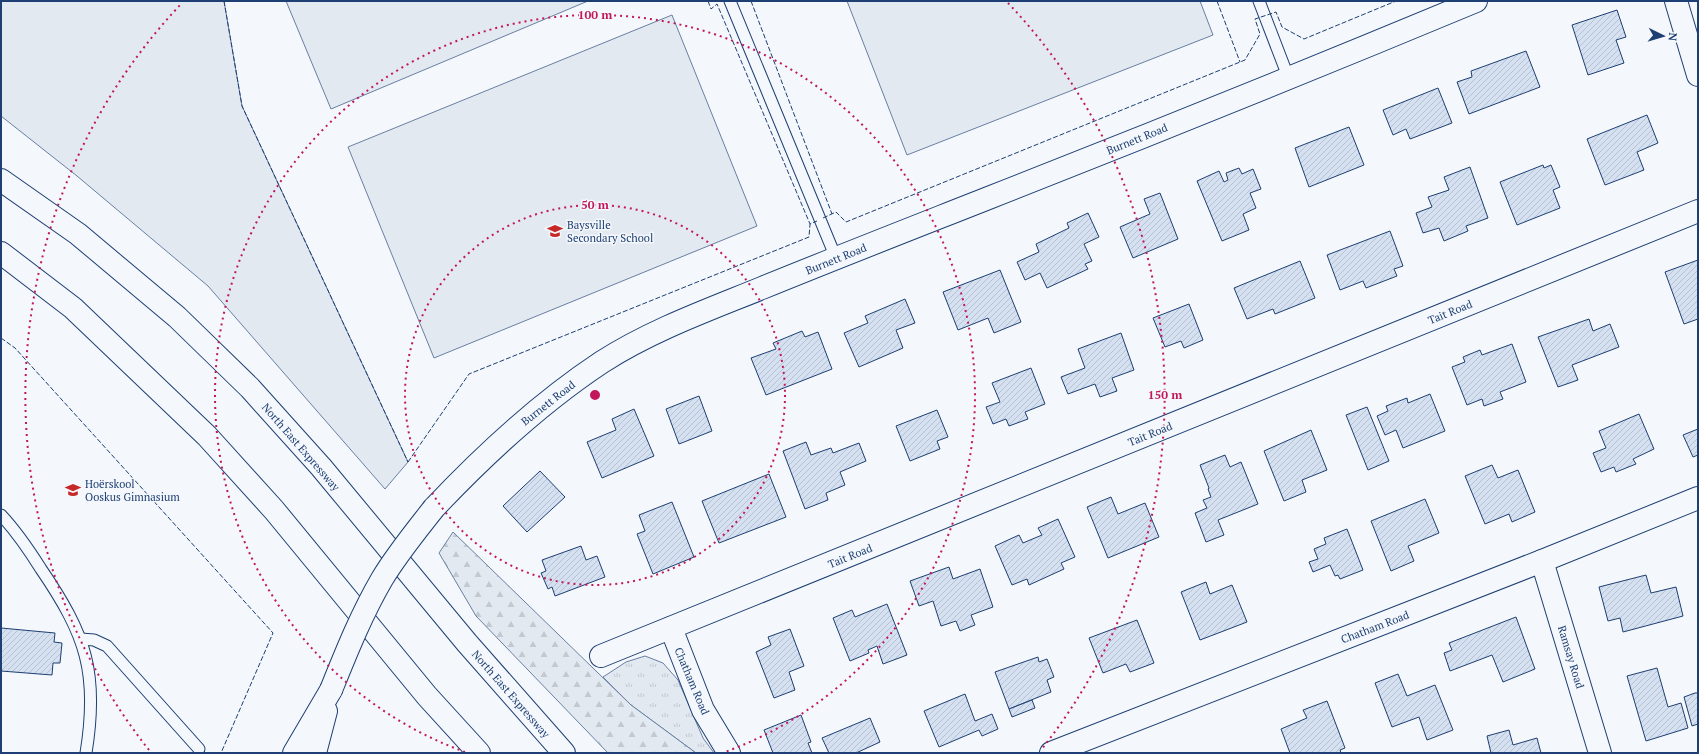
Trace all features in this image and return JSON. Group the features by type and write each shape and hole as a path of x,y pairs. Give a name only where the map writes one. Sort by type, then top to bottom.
{"main road":[{"name":"Burnett Road","path":"331,690 358,624 382,579 406,543 434,508 474,466 533,413 604,361 658,331 836,258 1289,79 1476,1"},
{"path":"1676,1 1698,74"},
{"name":"North East Expressway","path":"1,180 78,234 101,253 177,317 250,388 321,467 472,649 564,753"},
{"name":"Tait Road","path":"602,656 1698,211"},
{"path":"1,253 73,308 207,436 274,510 427,696 479,753"},
{"name":"Chatham Road","path":"1050,753 1542,561 1698,498"},
{"name":"Ramsay Road","path":"1542,561 1600,753"},
{"name":"Chatham Road","path":"671,628 703,710 729,753"},
{"path":"294,753 331,690"},
{"path":"315,753 331,690"}],"lane":[{"path":"730,1 836,258"},
{"path":"1259,1 1289,79"},
{"path":"1,515 14,529 62,599 81,639 88,660 92,700 86,753"},
{"path":"81,639 94,640 107,646 199,749"}],"green space":[{"path":"1,1 224,1 242,106 408,462 385,489 208,286 77,176 1,116"},
{"path":"286,1 588,1 331,109"},
{"path":"847,1 1200,1 1213,35 907,155"},
{"path":"672,15 757,226 434,358 348,147"},
{"path":"453,532 631,705 696,753 608,753 476,616 439,553"},
{"path":"645,656 663,663 678,680 703,738 714,753 696,753 631,705 603,677 626,662"}],"building":[{"path":"1617,10 1626,37 1616,40 1624,63 1588,75 1572,25"},
{"path":"1526,51 1540,87 1469,114 1457,82 1472,77 1471,71"},
{"path":"1438,88 1452,123 1410,139 1406,129 1393,135 1383,110"},
{"path":"1647,115 1658,143 1637,152 1644,170 1605,185 1587,139"},
{"path":"1349,127 1364,165 1309,187 1295,148"},
{"path":"1543,165 1544,168 1551,165 1560,187 1553,190 1560,208 1517,225 1500,182"},
{"path":"1470,167 1488,218 1466,226 1468,231 1444,241 1439,228 1423,233 1416,213 1432,207 1428,197 1449,190 1444,177"},
{"path":"1239,168 1242,174 1253,169 1261,189 1250,193 1256,208 1243,214 1249,230 1222,241 1197,181 1219,171 1224,182 1228,180 1226,173"},
{"path":"1160,193 1178,239 1133,258 1120,227 1150,214 1144,199"},
{"path":"1088,213 1099,237 1084,244 1092,261 1085,264 1088,269 1047,288 1040,273 1025,280 1017,262 1039,252 1036,244 1069,228 1067,223"},
{"path":"1390,231 1403,266 1394,269 1397,276 1366,288 1363,281 1340,290 1327,255"},
{"path":"1698,260 1698,319 1684,324 1665,272"},
{"path":"1300,261 1315,298 1275,314 1273,309 1247,319 1234,288"},
{"path":"1000,270 1021,322 994,333 988,318 958,330 943,292"},
{"path":"905,299 915,323 896,330 903,348 859,367 844,333 868,323 865,316"},
{"path":"1189,304 1203,340 1184,348 1181,341 1165,347 1153,318"},
{"path":"1589,319 1593,331 1610,324 1619,347 1572,365 1578,380 1558,387 1538,337"},
{"path":"802,331 805,337 818,332 832,369 766,395 751,358 776,349 773,343"},
{"path":"1121,333 1134,370 1112,378 1117,391 1100,397 1095,384 1068,394 1061,377 1085,368 1078,349"},
{"path":"1512,344 1526,382 1500,392 1503,399 1484,406 1482,399 1467,405 1452,367 1465,362 1463,357 1480,350 1482,355"},
{"path":"1031,368 1045,404 1025,412 1028,419 1009,426 1006,419 993,424 986,407 1000,402 992,383"},
{"path":"1430,394 1445,431 1403,448 1396,430 1385,435 1377,416 1388,411 1386,406 1407,398 1408,403"},
{"path":"699,396 712,431 679,444 666,409"},
{"path":"1367,407 1389,461 1368,470 1346,415"},
{"path":"634,409 654,456 602,478 587,442 616,430 612,419"},
{"path":"937,410 948,437 937,441 940,449 910,461 896,426"},
{"path":"1639,414 1654,449 1633,459 1636,464 1616,472 1614,467 1601,472 1593,453 1606,448 1599,431"},
{"path":"1698,429 1698,455 1693,457 1683,435"},
{"path":"1311,430 1327,470 1302,480 1306,492 1284,501 1264,451"},
{"path":"806,442 811,455 831,448 833,453 859,443 866,461 840,472 845,485 826,493 828,500 805,509 783,451"},
{"path":"1225,455 1230,467 1241,462 1258,504 1218,520 1224,535 1206,542 1195,513 1207,508 1203,500 1211,497 1200,465"},
{"path":"1492,465 1498,478 1518,470 1535,512 1512,522 1509,514 1485,524 1465,476"},
{"path":"540,471 565,497 527,532 503,506"},
{"path":"769,474 786,517 719,543 702,501"},
{"path":"1111,497 1118,514 1145,503 1159,537 1108,558 1087,507"},
{"path":"1425,499 1439,533 1408,546 1414,561 1391,571 1371,521"},
{"path":"672,502 694,557 653,574 637,534 645,531 639,515"},
{"path":"1058,519 1075,557 1061,563 1064,569 1029,585 1027,579 1012,585 995,546 1019,535 1023,543 1042,535 1038,528"},
{"path":"1347,529 1363,570 1340,579 1338,575 1335,576 1330,565 1313,572 1309,562 1318,559 1314,549 1326,544 1324,538"},
{"path":"581,546 586,560 597,556 605,577 555,596 552,587 548,589 541,573 546,571 542,560"},
{"path":"949,567 953,579 980,569 993,607 971,615 975,625 960,631 956,621 941,626 933,601 919,606 910,581"},
{"path":"1646,575 1651,593 1676,587 1683,616 1623,632 1620,618 1608,621 1599,587"},
{"path":"1206,582 1210,594 1232,585 1247,622 1200,640 1181,592"},
{"path":"887,604 907,655 883,664 877,646 868,650 869,653 850,661 833,618 852,610 855,617"},
{"path":"1516,617 1535,669 1503,682 1492,655 1450,671 1444,653 1452,650 1449,643"},
{"path":"1137,620 1154,663 1130,672 1126,664 1103,673 1089,638"},
{"path":"1,628 55,633 54,642 62,643 60,663 53,663 52,675 1,671"},
{"path":"790,629 804,666 789,672 795,690 774,698 756,652 771,645 768,637"},
{"path":"1038,657 1039,662 1047,659 1054,677 1047,680 1051,692 1009,709 995,672"},
{"path":"1657,668 1668,707 1681,703 1688,728 1646,741 1627,676"},
{"path":"1398,674 1407,696 1435,685 1453,730 1427,740 1419,717 1392,727 1375,683"},
{"path":"1698,693 1698,724 1692,726 1684,697"},
{"path":"965,694 975,721 992,714 998,729 982,736 979,730 939,747 924,711"},
{"path":"1032,700 1035,708 1012,717 1009,709"},
{"path":"1327,701 1345,748 1340,750 1341,753 1290,753 1281,729 1307,718 1303,710"},
{"path":"801,715 811,742 808,743 812,753 773,753 764,730"},
{"path":"870,718 880,742 856,753 829,753 822,738"},
{"path":"1509,730 1513,745 1537,738 1541,753 1491,753 1487,736"}],"fence":[{"path":"224,1 242,106 408,462"},
{"path":"708,1 711,9 717,4 810,224"},
{"path":"751,1 832,214"},
{"path":"1217,1 1240,62"},
{"path":"823,218 836,212 846,222 1245,60 1260,34 1255,19 1276,12 1282,27 1304,39 1396,1"},
{"path":"408,462 469,374 809,237 810,224 817,221"},
{"path":"1,338 15,348 273,633 221,753"}],"place":[{"name":"Baysville Secondary School","path":"555,231"},
{"name":"Hoërskool Ooskus Gimnasium","path":"73,490"}]}
